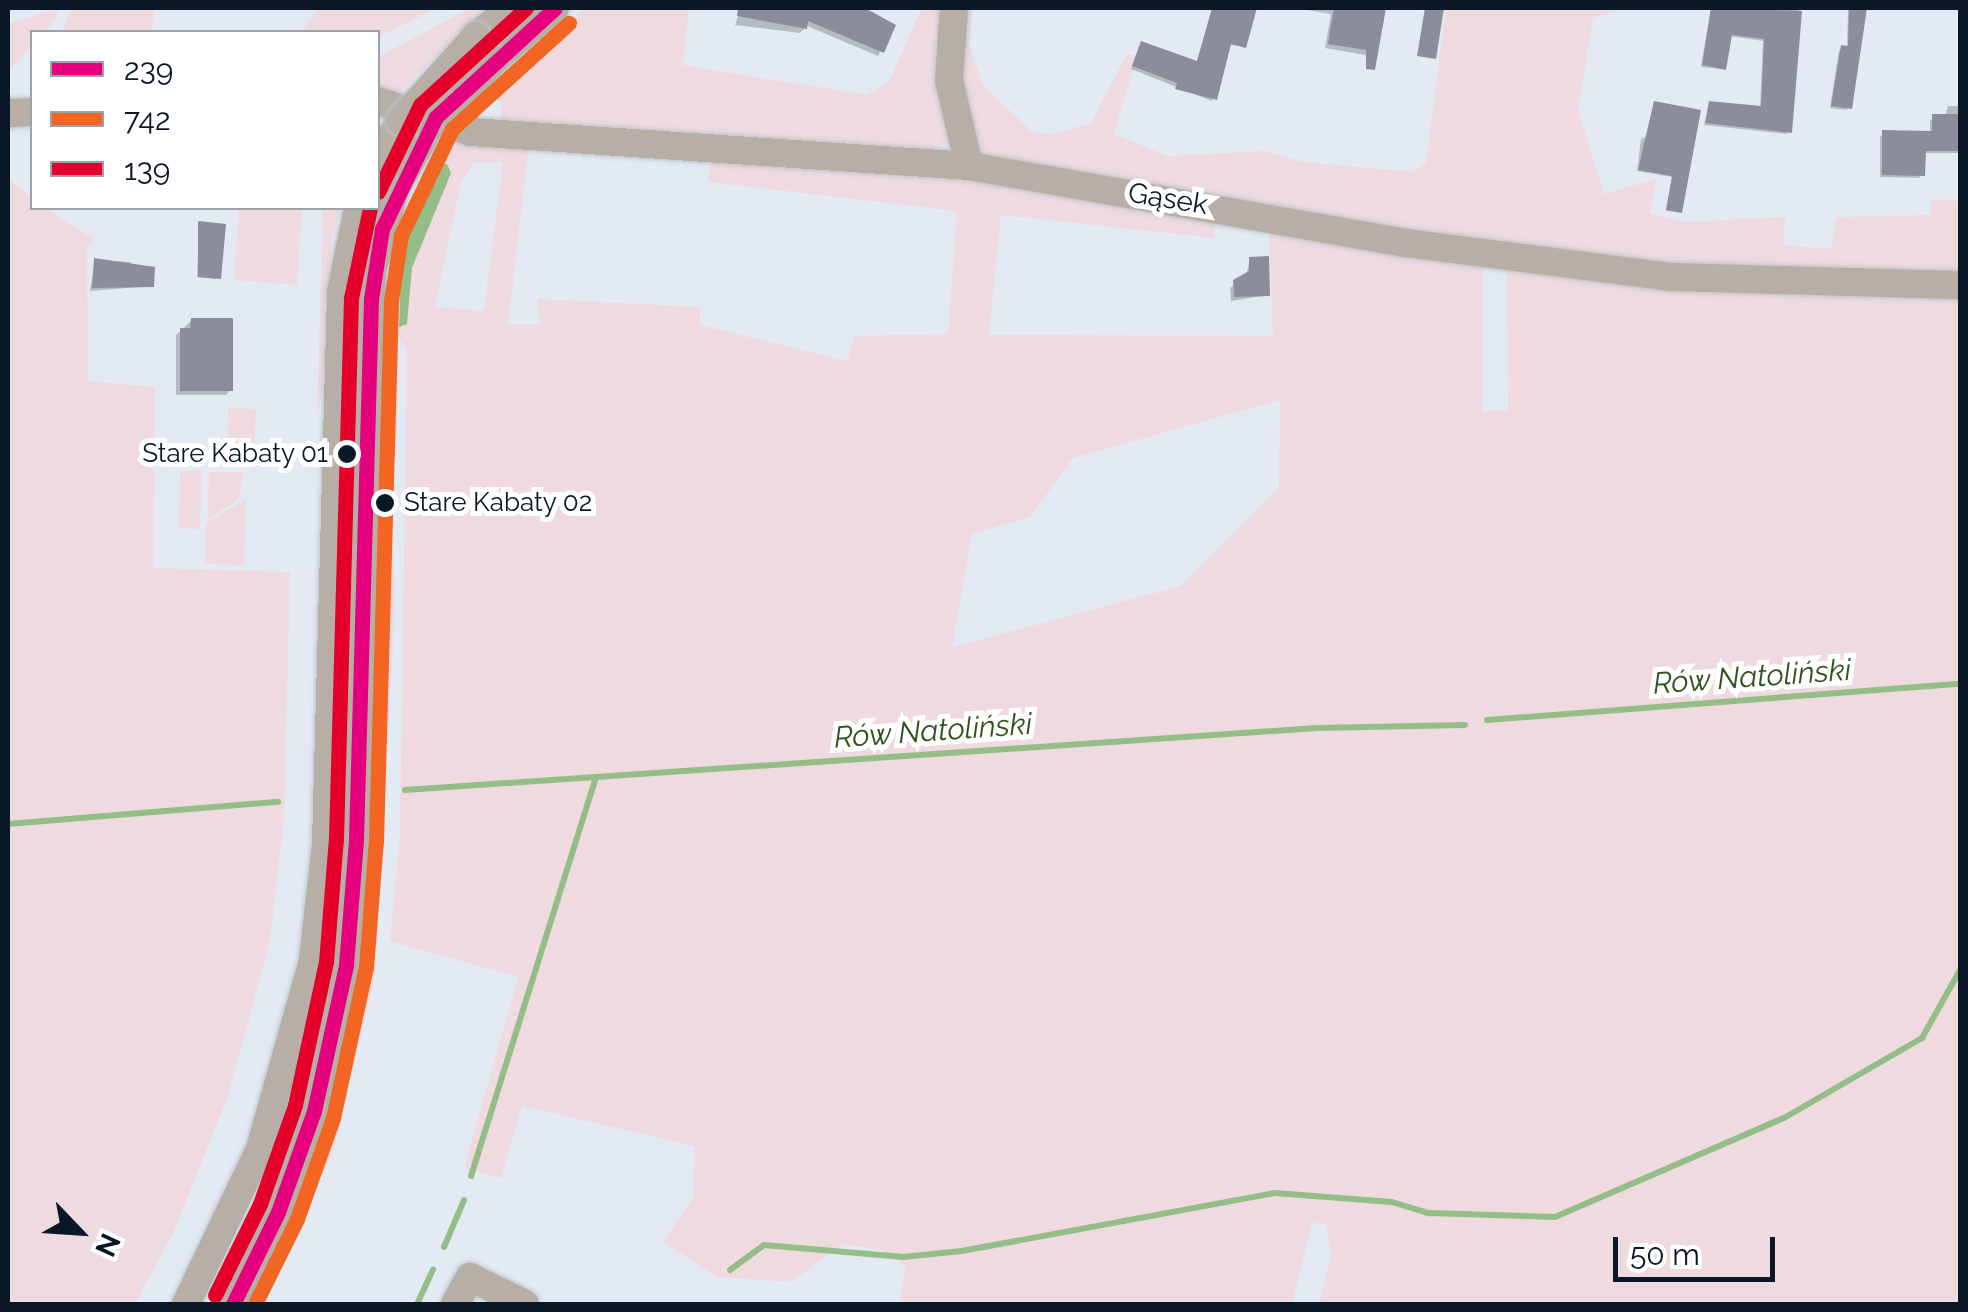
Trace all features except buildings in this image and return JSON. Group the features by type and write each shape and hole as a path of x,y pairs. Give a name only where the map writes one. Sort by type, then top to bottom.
{"street":[{"path":"380,155 400,120 476,36 510,8"},
{"path":"234,1304 278,1212 314,1112 346,965 356,840 372,270 382,228 430,126 495,60 555,8"},
{"path":"954,8 949,80 968,166"},
{"name":"Gąsek","path":"380,103 471,132 968,166 1405,243 1670,277 1960,285"},
{"path":"186,1304 260,1149 313,960 326,844 341,292 358,210"},
{"path":"455,1304 470,1277 525,1304"}],"shaded area":[{"path":"58,8 56,19 46,30 30,30 30,48 8,72 8,24"},
{"path":"72,8 155,8 151,30 63,30"},
{"path":"319,8 437,8 380,36 380,30 302,30"},
{"path":"470,8 484,8 398,94 380,92 380,56"},
{"path":"585,8 689,8 683,65 867,95 889,82 922,8 949,8 956,137 926,155 500,126 502,104 488,91"},
{"path":"958,8 972,8 969,46 983,85 1031,131 1049,135 1091,123 1127,54 1135,57 1134,67 1114,134 1167,156 1265,151 1302,162 1414,172 1426,163 1446,8 1627,8 1593,18 1578,109 1604,194 1656,179 1650,214 1686,222 1785,217 1783,245 1831,249 1836,217 1931,215 1931,199 1960,201 1960,275 1588,261 992,161 978,153 951,51"},
{"path":"448,137 529,144 508,324 539,324 537,299 700,307 700,325 847,361 855,336 948,334 957,211 708,182 710,160 950,178 1215,216 1214,238 1001,215 989,335 1273,336 1269,225 1483,260 1482,412 1508,410 1507,264 1960,293 1960,1304 1319,1304 1331,1255 1326,1224 1312,1223 1292,1304 899,1304 906,1267 882,1250 843,1244 791,1282 717,1277 663,1242 693,1198 695,1146 522,1106 501,1178 464,1168 518,977 390,941 400,833 407,349 390,328 391,293 409,209","holes":["503,162 484,311 435,307 461,182 473,163","1280,400 1279,487 1181,586 952,647 972,534 1030,517 1073,458"]},
{"path":"441,163 447,164 451,173 412,268 407,324 399,327 401,257 421,200"},
{"path":"8,179 30,196 30,210 48,210 96,240 87,245 88,381 155,387 153,568 290,572 284,818 270,941 228,1096 175,1229 135,1304 8,1304"},
{"path":"239,210 302,210 297,285 234,280"},
{"path":"323,210 340,210 331,243 328,350 317,418"},
{"path":"370,210 375,210 365,249 336,960 296,1133 253,1240 219,1304 210,1304 285,1119 329,939 337,872 354,294"},
{"path":"382,333 399,351 396,461 388,470 379,409"},
{"path":"228,408 256,409 253,462 227,462"},
{"path":"180,471 202,471 200,529 179,528"},
{"path":"209,472 244,472 239,499 208,519"},
{"path":"246,499 244,565 205,564 206,523"},
{"path":"385,537 393,547 395,613 375,976 334,1149 266,1297 274,1252 330,1116 364,948 375,609"}],"waterway":[{"name":"Rów Natoliński","path":"1487,720 1960,684"},
{"name":"Rów Natoliński","path":"405,790 1317,728 1465,725"},
{"path":"471,1176 596,777"},
{"name":"Rów Natoliński","path":"8,824 278,802"},
{"path":"730,1270 764,1245 903,1257 962,1251 1275,1193 1392,1202 1429,1213 1555,1217 1784,1118 1922,1038 1960,970"},
{"path":"444,1247 464,1200"},
{"path":"417,1304 433,1270"}],"transit line":[{"name":"139","path":"380,188 420,105 526,8"},
{"name":"239","path":"233,1304 278,1212 314,1111 346,965 356,840 371,299 382,229 436,117 555,8"},
{"name":"742","path":"255,1304 297,1219 333,1118 366,967 376,841 391,301 401,235 452,129 569,23"},
{"name":"139","path":"215,1295 260,1204 295,1105 326,962 336,839 351,298 370,210"}],"place":[{"name":"Stare Kabaty 01","path":"347,454"},
{"name":"Stare Kabaty 02","path":"385,503"}]}
